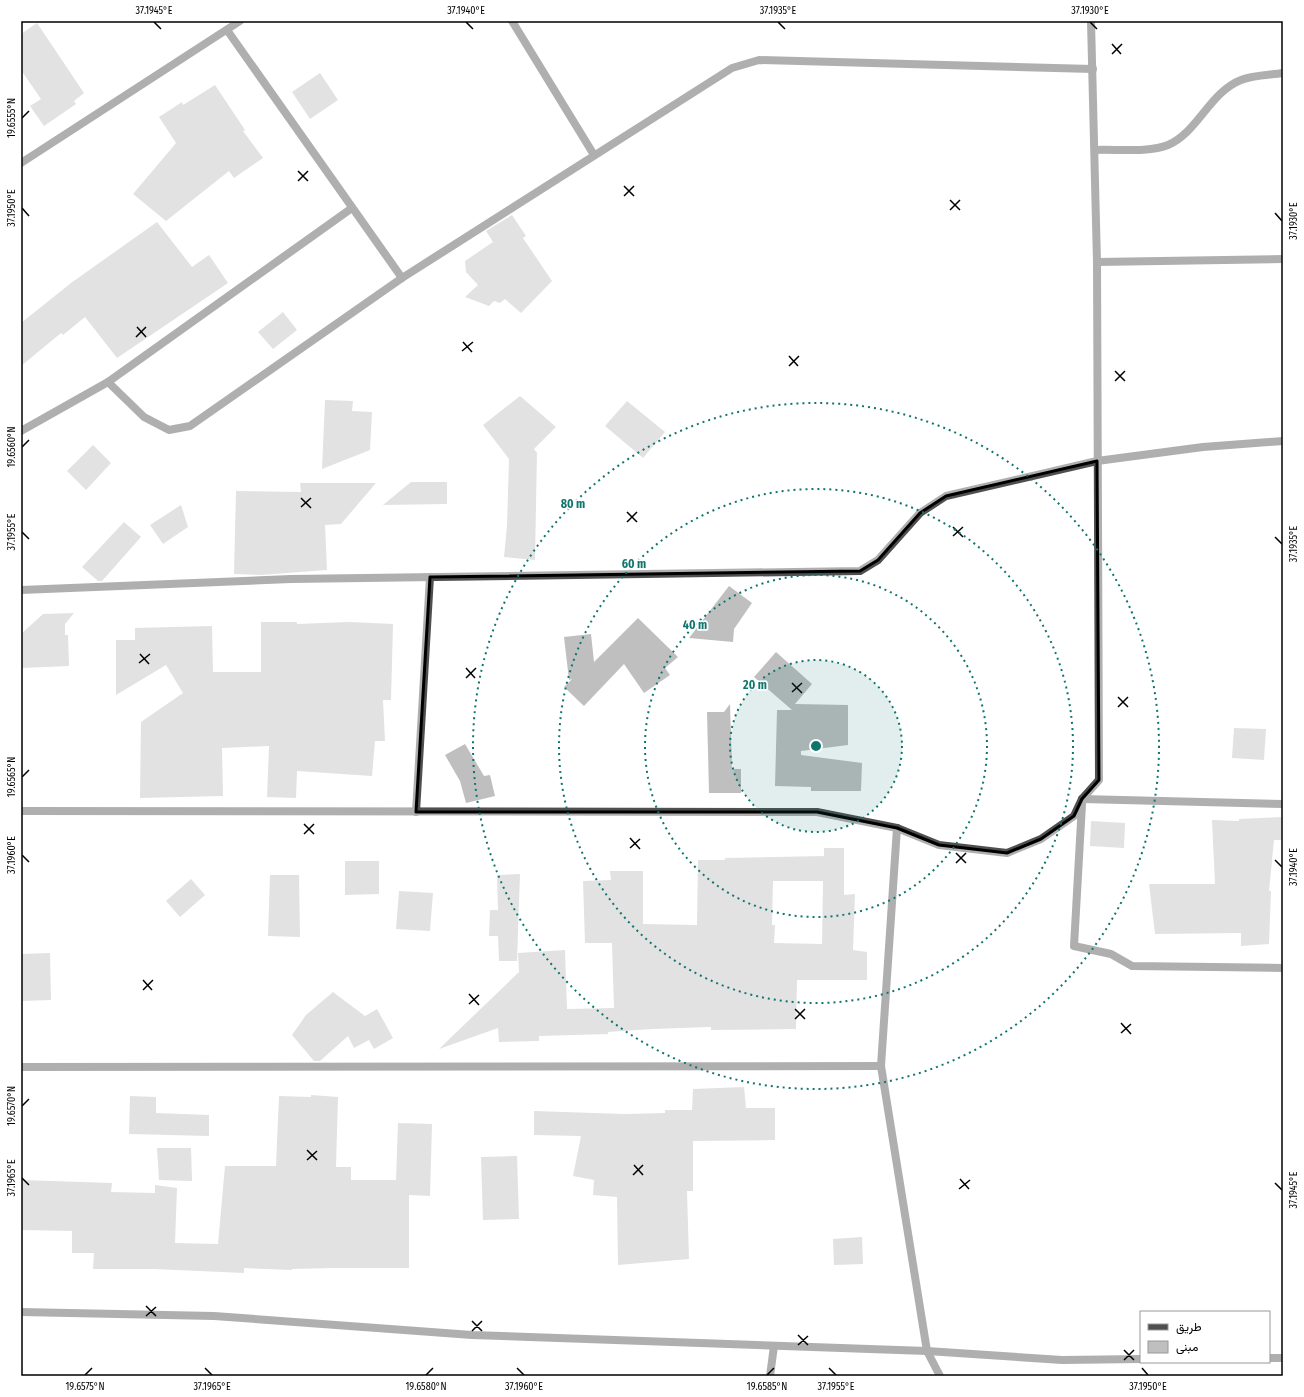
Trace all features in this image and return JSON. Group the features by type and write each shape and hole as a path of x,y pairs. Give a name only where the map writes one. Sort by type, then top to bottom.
{"street":[{"path":"21,163 240,21"},
{"path":"512,21 594,156"},
{"path":"21,811 816,812 897,828 939,845 1007,853 1041,839 1074,816 1082,799 1098,780 1097,262 1091,21"},
{"path":"227,30 402,278"},
{"path":"108,382 144,417 169,430 190,426 402,278 732,68 759,60 1093,69"},
{"path":"1095,150 1150,148 1168,145 1180,137 1226,88 1241,80 1283,73"},
{"path":"21,432 108,382 352,208"},
{"path":"1097,262 1283,259"},
{"path":"21,590 291,579 860,571 878,560 920,513 946,496 1097,461 1203,447 1283,442"},
{"path":"416,812 430,577"},
{"path":"1082,799 1283,804"},
{"path":"1082,799 1074,946 1111,954 1132,966 1283,968"},
{"path":"897,828 881,1066 927,1351 940,1376"},
{"path":"21,1067 881,1066"},
{"path":"21,1312 214,1316 472,1335 927,1351 1062,1360 1140,1359"},
{"path":"770,1376 774,1346"},
{"path":"1270,1358 1283,1358"}],"highlighted area":[{"path":"1097,461 1099,780 1082,799 1074,816 1041,839 1007,853 939,845 897,828 817,812 416,812 430,577 860,571 878,560 920,513 946,496"}],"building":[{"path":"37,23 84,93 74,101 76,104 44,126 30,106 41,99 21,70 21,34"},
{"path":"320,73 338,100 310,119 292,92"},
{"path":"215,85 245,130 243,131 263,158 234,178 229,171 166,221 133,194 176,143 159,117 182,102 183,105"},
{"path":"512,215 526,236 523,238 552,281 521,313 505,299 500,303 494,301 489,306 465,297 478,285 466,272 465,261 493,242 486,231"},
{"path":"157,222 192,267 209,255 228,283 117,358 85,317 63,335 61,333 21,366 21,323 71,283"},
{"path":"283,312 297,330 273,349 258,332"},
{"path":"520,396 556,427 534,449 537,453 535,560 504,557 507,526 509,459 483,425"},
{"path":"325,400 353,401 352,411 372,412 370,450 322,469"},
{"path":"627,401 665,432 643,458 605,426"},
{"path":"93,445 111,463 86,490 67,471"},
{"path":"411,482 447,482 447,504 383,505"},
{"path":"300,483 376,483 341,524 325,525 327,570 261,575 234,574 236,491 301,492"},
{"path":"181,505 188,527 163,544 150,525"},
{"path":"124,522 141,537 102,581 98,581 82,567"},
{"path":"729,586 752,603 734,629 733,642 689,638"},
{"path":"74,613 65,624 65,635 68,635 69,666 21,668 21,634 43,614"},
{"path":"638,618 678,657 665,668 670,675 644,693 624,664 584,706 564,687 572,679 569,680 564,637 591,634 594,662"},
{"path":"261,622 297,622 297,624 349,622 393,624 391,700 383,700 385,741 375,741 372,776 297,771 296,798 267,797 269,746 222,748 223,796 140,798 141,722 183,693 166,665 116,695 116,640 135,640 135,628 212,626 213,672 261,672"},
{"path":"776,652 812,684 795,704 848,705 848,745 801,751 801,755 862,763 861,791 811,791 811,787 775,786 777,710 792,710 754,677"},
{"path":"730,704 732,769 741,769 741,793 709,793 707,712 724,712"},
{"path":"1234,728 1266,729 1264,760 1232,758"},
{"path":"465,744 484,776 490,775 495,796 466,803 460,781 445,755"},
{"path":"1283,817 1283,840 1274,840 1269,891 1271,891 1269,944 1241,946 1241,933 1155,934 1149,884 1215,884 1212,820 1239,821 1239,819"},
{"path":"1091,821 1125,823 1124,848 1090,846"},
{"path":"824,848 844,848 844,895 855,894 853,950 867,952 867,980 797,980 796,1029 711,1030 711,1027 652,1029 608,1032 608,1034 539,1036 539,1041 499,1042 498,1028 439,1049 519,972 518,953 565,950 567,1009 614,1008 612,943 585,943 583,881 611,880 610,871 643,871 643,924 697,925 698,860 824,856","holes":["773,881 823,881 822,944 774,943 775,925 772,925"]},
{"path":"345,861 379,861 379,894 345,895"},
{"path":"520,874 517,961 499,961 498,936 489,936 490,910 498,910 497,875"},
{"path":"270,875 299,875 300,937 268,936"},
{"path":"191,879 205,895 180,917 166,901"},
{"path":"399,891 433,893 430,931 396,929"},
{"path":"50,953 51,1000 21,1001 21,954"},
{"path":"333,992 365,1016 377,1009 393,1038 374,1049 369,1040 354,1048 348,1036 320,1061 314,1061 292,1035 306,1015"},
{"path":"744,1087 746,1108 775,1108 775,1140 693,1141 693,1191 687,1191 689,1259 618,1265 617,1197 593,1195 594,1180 573,1176 581,1136 534,1135 534,1111 624,1114 665,1113 665,1110 692,1110 693,1089"},
{"path":"311,1095 338,1097 336,1167 351,1167 351,1180 396,1180 398,1123 432,1124 430,1196 409,1195 409,1268 332,1268 292,1270 244,1268 244,1273 154,1269 93,1269 94,1253 72,1253 72,1231 21,1230 21,1180 112,1183 111,1192 155,1193 155,1185 177,1188 175,1243 218,1244 225,1166 276,1166 279,1096 311,1097"},
{"path":"130,1096 156,1097 156,1113 209,1115 209,1136 129,1134"},
{"path":"157,1148 191,1148 192,1181 159,1180"},
{"path":"517,1156 519,1219 483,1220 481,1157"},
{"path":"862,1237 863,1264 834,1265 833,1239"}]}
